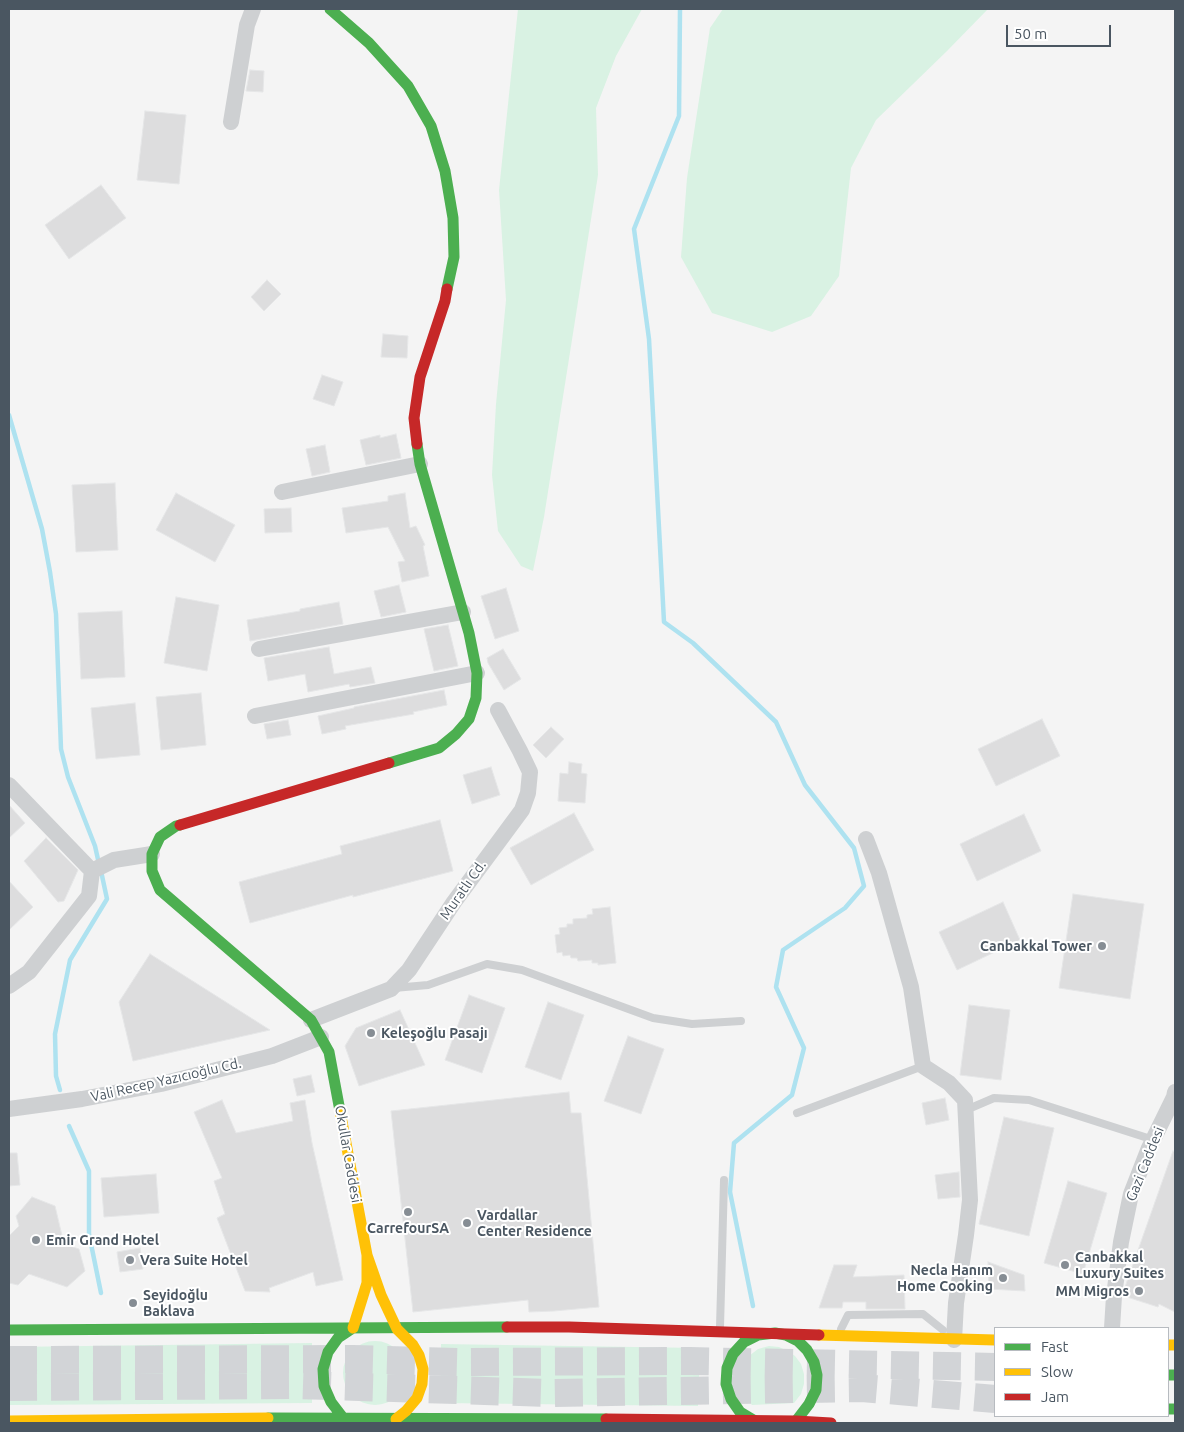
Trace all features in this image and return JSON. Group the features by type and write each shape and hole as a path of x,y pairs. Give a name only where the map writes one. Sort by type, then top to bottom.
{"main road":[{"path":"152,854 160,837 176,826 439,748 456,734 469,719 476,698 477,673 463,612 420,464 414,418 420,377 445,301 454,257 453,218 445,171 431,126 408,86 370,43 330,9"},
{"name":"Okullar Caddesi","path":"152,854 152,871 160,890 311,1020 321,1037 329,1052 367,1255"},
{"path":"344,1421 331,1402 324,1386 323,1369 328,1352 338,1338 352,1328 367,1283 367,1255"},
{"path":"367,1255 381,1295 398,1328 419,1354 422,1369 422,1384 417,1398 406,1412 394,1421"},
{"path":"9,1330 569,1327 994,1340"},
{"path":"755,1421 740,1412 731,1399 726,1384 727,1368 733,1354 744,1342 758,1335 775,1333 786,1335 798,1341 807,1350 814,1362 817,1374 816,1390 809,1404 796,1421"},
{"path":"9,1421 252,1418 344,1421 644,1419 831,1423"}],"street":[{"path":"231,122 247,25 253,9"},
{"path":"282,492 420,464"},
{"path":"259,649 463,612"},
{"path":"255,716 477,673"},
{"name":"Muratlı Cd.","path":"311,1020 391,989 410,970 454,902 522,810 528,793 530,772 498,710"},
{"path":"9,785 92,870"},
{"path":"866,839 879,873 911,987 923,1066 949,1083 965,1100 970,1200 956,1303 954,1340"},
{"path":"92,870 114,860 152,854"},
{"path":"9,986 29,972 89,896 92,870"},
{"name":"Vali Recep Yazıcıoğlu Cd.","path":"9,1109 82,1099 161,1084 272,1056 321,1037"},
{"name":"Gazi Caddesi","path":"1112,1327 1122,1234 1131,1194 1175,1092"}],"lane":[{"path":"391,989 428,985 488,964 522,970 653,1018 692,1024 741,1021"},
{"path":"797,1113 923,1066"},
{"path":"966,1110 994,1098 1029,1100 1154,1140"},
{"path":"720,1331 724,1180"},
{"path":"837,1335 848,1315 923,1314 954,1340"}],"green space":[{"path":"518,9 642,9 616,56 596,108 598,175 544,517 533,571 521,566 498,531 492,475 496,404 506,300 499,190"},
{"path":"723,9 988,9 876,120 851,168 839,276 811,316 772,332 712,313 681,257 687,178 710,28"},
{"path":"369,1341 381,1341 398,1350 405,1361 407,1373 405,1385 398,1396 381,1405 369,1405 357,1400 348,1391 343,1379 343,1367 348,1355 357,1346"},
{"path":"312,1343 312,1403 9,1405 9,1347"},
{"path":"441,1344 700,1348 698,1406 440,1403"},
{"path":"769,1346 779,1347 788,1351 801,1364 804,1384 801,1394 794,1403 752,1405 740,1387 739,1376 742,1365 758,1349"}],"building":[{"path":"250,70 264,71 263,92 246,91"},
{"path":"145,111 186,115 179,184 137,180"},
{"path":"101,185 126,218 69,259 45,225"},
{"path":"267,280 281,294 264,311 251,297"},
{"path":"383,334 408,336 407,358 381,357"},
{"path":"322,375 343,382 334,406 313,399"},
{"path":"396,434 401,458 366,465 360,440 380,435 380,438"},
{"path":"325,445 330,472 312,476 306,449"},
{"path":"115,483 118,550 76,552 72,485"},
{"path":"176,493 235,525 215,562 156,530"},
{"path":"405,493 410,528 416,526 425,545 423,546 429,576 402,582 398,562 405,561 388,527 346,533 342,508 388,501 388,496"},
{"path":"291,508 292,532 265,533 264,509"},
{"path":"399,585 406,612 381,617 374,591"},
{"path":"506,588 519,631 495,639 481,596"},
{"path":"176,597 219,605 207,671 164,663"},
{"path":"339,602 343,624 250,641 247,620"},
{"path":"122,611 125,677 81,679 78,613"},
{"path":"448,625 458,666 434,671 424,629"},
{"path":"329,647 334,674 371,667 375,683 350,687 349,684 308,692 305,674 268,681 264,658"},
{"path":"503,649 521,679 504,690 487,658"},
{"path":"444,690 447,705 413,712 414,714 345,726 346,729 322,734 318,716 354,707"},
{"path":"201,693 206,745 161,750 156,697"},
{"path":"135,703 140,755 96,759 91,708"},
{"path":"1042,719 1060,756 996,786 978,749"},
{"path":"288,720 291,735 267,739 264,724"},
{"path":"551,727 564,739 546,758 533,745"},
{"path":"569,762 582,764 581,773 587,774 585,803 558,801 560,773 568,774"},
{"path":"491,767 500,795 472,804 463,775"},
{"path":"9,805 25,823 9,838"},
{"path":"574,813 594,850 531,885 510,848"},
{"path":"1024,814 1041,851 977,881 960,844"},
{"path":"440,820 453,871 353,897 353,895 250,923 239,882 342,854 340,846"},
{"path":"46,838 78,870 64,901 58,902 24,861"},
{"path":"9,881 33,907 9,930"},
{"name":"Canbakkal Tower","path":"1073,894 1144,904 1130,999 1059,988"},
{"path":"1003,902 1020,940 957,970 939,932"},
{"path":"610,907 616,963 598,965 598,963 592,963 592,960 578,961 577,958 571,958 570,955 563,956 562,952 557,953 555,935 560,934 559,928 567,927 567,924 573,924 573,919 587,918 587,915 593,914 592,909"},
{"path":"150,954 270,1030 133,1061 119,1002"},
{"path":"469,995 505,1008 482,1073 445,1060"},
{"path":"548,1002 584,1015 561,1080 525,1067"},
{"path":"969,1005 1010,1010 1001,1080 960,1075"},
{"path":"400,1010 425,1065 359,1086 345,1046 356,1028"},
{"path":"628,1036 664,1049 641,1114 604,1101"},
{"path":"311,1075 315,1092 297,1096 293,1079"},
{"path":"569,1092 571,1113 581,1113 599,1307 529,1312 528,1300 413,1312 391,1111"},
{"path":"945,1098 949,1120 926,1125 922,1103"},
{"path":"222,1100 236,1133 293,1121 290,1103 305,1100 312,1143 343,1280 316,1286 313,1272 269,1288 270,1292 245,1291 217,1218 225,1214 214,1181 222,1178 194,1112"},
{"path":"1004,1117 1054,1128 1029,1236 979,1224"},
{"path":"1173,1151 1175,1152 1175,1312 1159,1304 1158,1307 1124,1296 1125,1287"},
{"path":"9,1153 17,1153 20,1185 9,1186"},
{"path":"959,1172 960,1197 938,1199 935,1175"},
{"path":"156,1174 159,1213 104,1217 101,1178"},
{"path":"1068,1181 1107,1193 1083,1274 1044,1263"},
{"name":"Emir Grand Hotel","path":"32,1197 55,1206 64,1244 79,1249 85,1271 67,1287 29,1274 18,1285 9,1283 9,1236 19,1226 16,1216"},
{"name":"Vera Suite Hotel","path":"140,1248 143,1269 120,1272 117,1252"},
{"path":"988,1262 1024,1275 1025,1291 989,1289"},
{"path":"834,1265 857,1265 853,1277 904,1275 905,1309 866,1309 866,1302 843,1302 842,1308 819,1308"}],"waterway":[{"path":"680,9 679,116 634,229 649,339 664,622 693,643 776,722 805,785 854,848 864,886 845,908 783,950 776,987 804,1048 792,1095 734,1143 730,1192 753,1306"},
{"path":"9,415 42,529 50,572 56,614 61,749 68,777 95,846 99,864"},
{"path":"60,1090 56,1076 55,1034 70,960 107,899 101,871"},
{"path":"69,1126 89,1171 89,1234 101,1293"}],"tunnel":[{"path":"9,1360 353,1359 460,1362 690,1361 994,1367"},
{"path":"9,1387 297,1385 549,1393 862,1388 994,1399"}],"traffic: fast":[{"path":"330,9 369,43 408,86 431,126 445,171 453,218 454,257 447,289"},
{"path":"389,763 439,748 456,734 469,719 476,698 477,673 469,633 420,464 417,444"},
{"path":"180,825 160,837 152,854 152,871 160,890 311,1020 329,1052 340,1111"},
{"path":"9,1330 507,1327"},
{"path":"344,1419 331,1402 324,1386 323,1369 328,1352 338,1338 353,1328"},
{"path":"755,1421 740,1412 731,1399 726,1384 727,1368 733,1354 744,1342 758,1335 775,1333 786,1335 798,1341 807,1350 814,1362 817,1375 816,1390 809,1404 796,1421"},
{"path":"1169,1375 1175,1375"},
{"path":"1169,1409 1175,1409"},
{"path":"268,1418 606,1419"}],"traffic: slow":[{"path":"340,1111 367,1255 367,1283 353,1328"},
{"path":"367,1255 381,1295 397,1329 413,1345 419,1355 423,1369 422,1384 417,1398 396,1419"},
{"path":"819,1335 994,1340"},
{"path":"1169,1345 1175,1345"},
{"path":"9,1421 268,1418"}],"traffic: jam":[{"path":"417,444 414,418 420,377 445,301 447,289"},
{"path":"180,825 389,763"},
{"path":"507,1327 569,1327 819,1335"},
{"path":"606,1419 831,1423"}],"place":[{"name":"Canbakkal Tower","path":"1102,946"},
{"name":"Keleşoğlu Pasajı","path":"371,1033"},
{"name":"CarrefourSA","path":"408,1212"},
{"name":"Vardallar Center Residence","path":"467,1223"},
{"name":"Emir Grand Hotel","path":"36,1240"},
{"name":"Vera Suite Hotel","path":"130,1260"},
{"name":"Canbakkal Luxury Suites","path":"1065,1265"},
{"name":"Necla Hanım Home Cooking","path":"1003,1278"},
{"name":"MM Migros","path":"1139,1291"},
{"name":"Seyidoğlu Baklava","path":"133,1303"}]}
